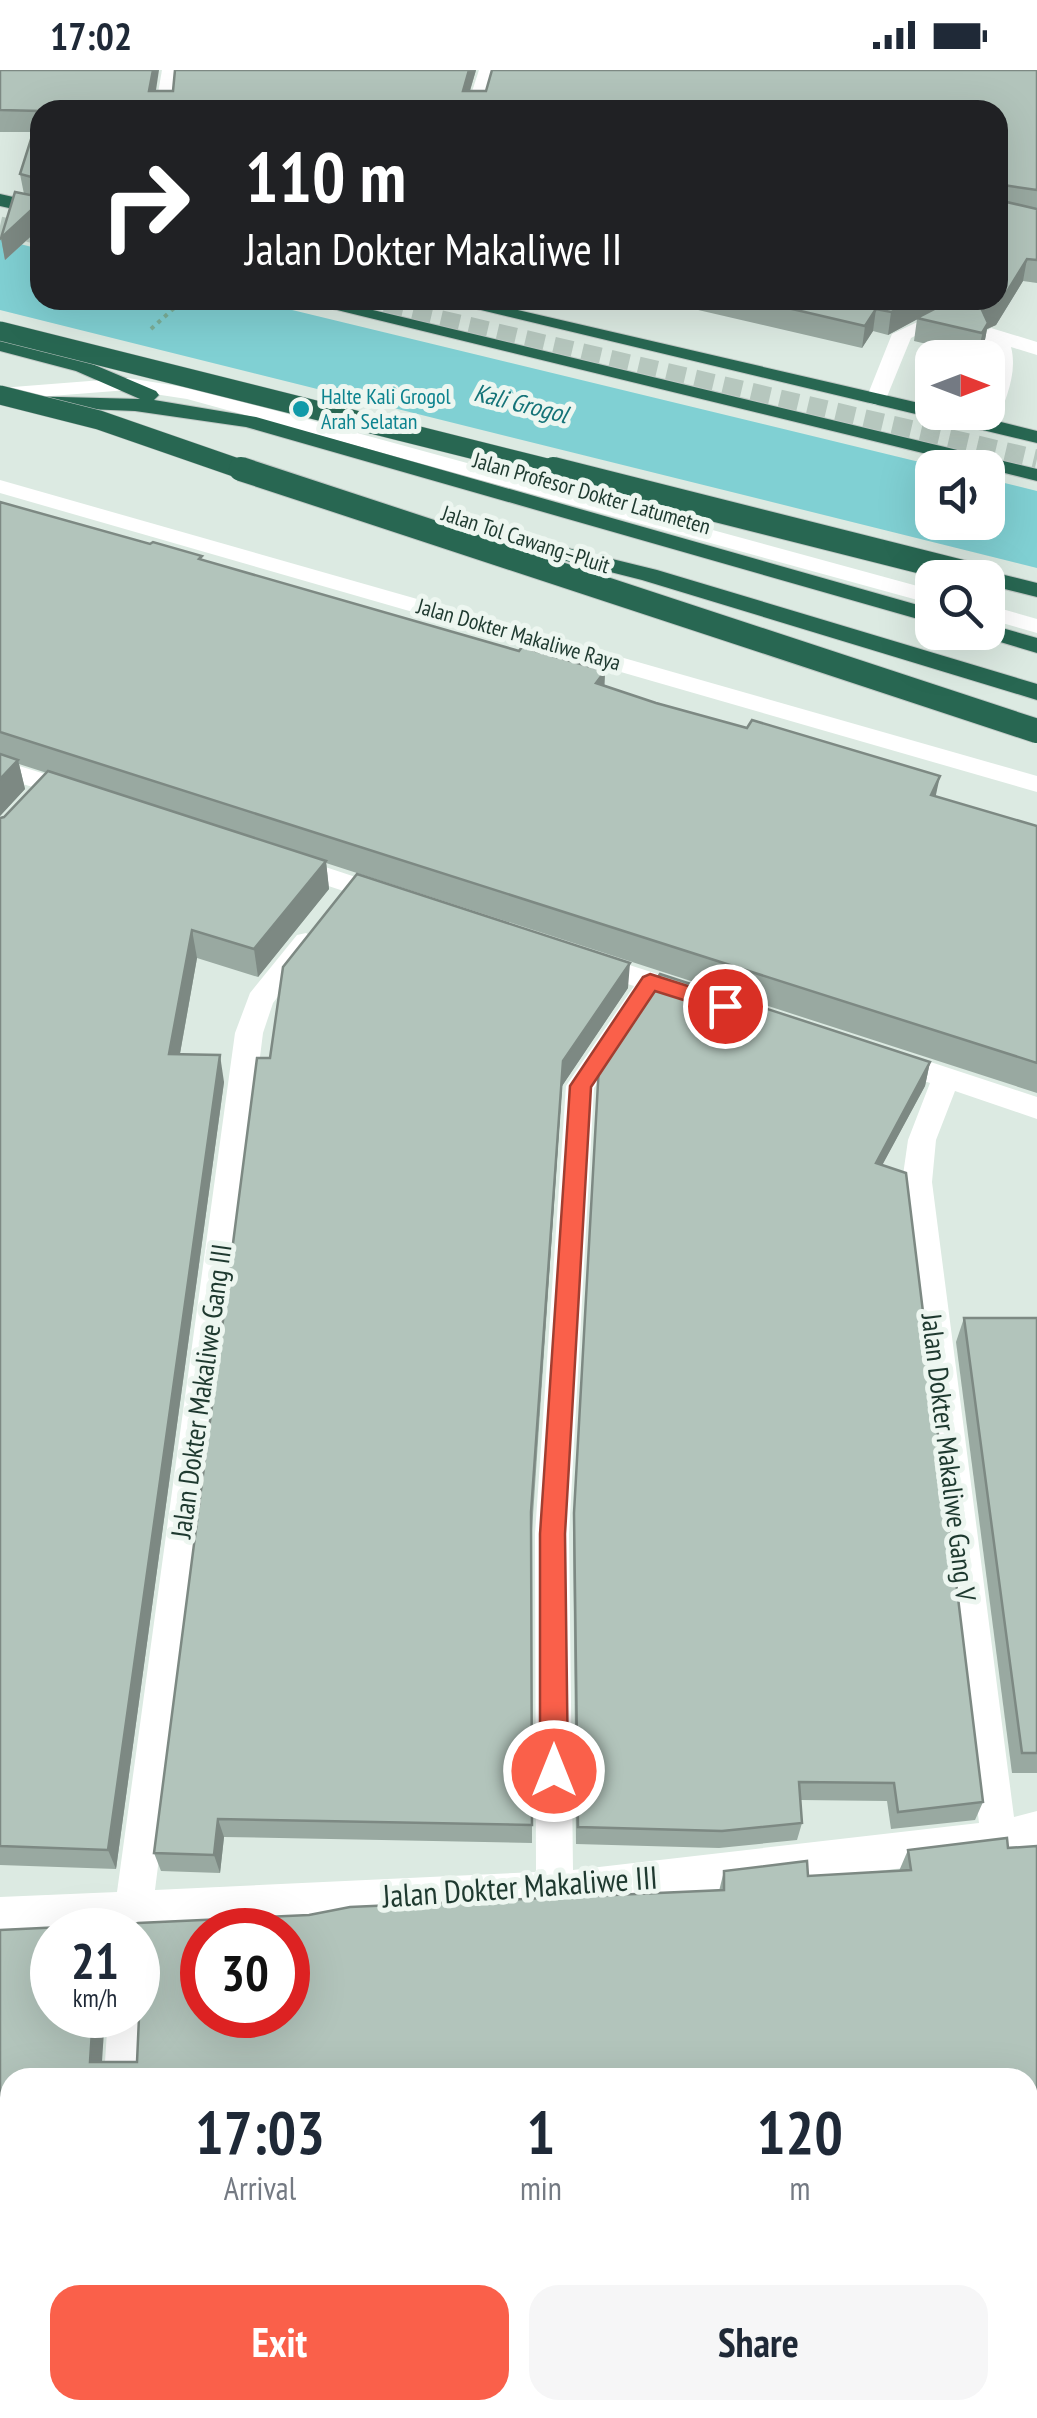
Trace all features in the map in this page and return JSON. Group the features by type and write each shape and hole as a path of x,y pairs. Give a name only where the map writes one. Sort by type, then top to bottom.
{"highway":[{"path":"0,200 30,207"},
{"path":"350,310 1037,475"},
{"path":"492,310 915,408"},
{"path":"0,331 915,560"},
{"path":"0,345 128,384 170,405"},
{"name":"Jalan Tol Cawang–Pluit","path":"0,394 99,420 410,528 1037,731"},
{"name":"Jalan Profesor Dokter Latumeten","path":"0,403 98,399 170,405 249,421 915,611"},
{"path":"1005,430 1037,438"},
{"path":"410,528 516,541 653,572 850,638 1037,692"},
{"path":"1005,582 1037,590"},
{"path":"1005,637 1037,646"}],"street":[{"path":"166,100 170,70"},
{"path":"479,100 487,70"},
{"path":"876,399 902,334 935,321"},
{"path":"1000,340 991,334 1037,349"},
{"path":"0,394 128,384 188,393 915,591"},
{"name":"Jalan Dokter Makaliwe Raya","path":"0,486 1037,784"},
{"path":"1005,617 1037,626"},
{"path":"0,768 107,803"},
{"path":"25,810 50,784"},
{"path":"258,854 408,903"},
{"name":"Jalan Dokter Makaliwe Gang III","path":"133,1908 249,1033 260,1000 352,885"},
{"path":"557,952 725,1006"},
{"path":"555,1890 552,1534 580,1086 650,982"},
{"path":"873,1054 1037,1108"},
{"name":"Jalan Dokter Makaliwe Gang V","path":"947,1078 922,1140 918,1182 934,1341 999,1839"},
{"name":"Jalan Dokter Makaliwe III","path":"160,1917 555,1890 999,1839 1037,1829"},
{"name":"Jalan Dokter Makaliwe III","path":"0,1916 30,1917"},
{"path":"124,2068 126,2038"}],"path":[{"path":"147,333 172,310"}],"water":[{"name":"Kali Grogol","path":"0,239 30,246 30,310 292,310 915,461 915,538 0,310"},
{"path":"1005,483 1037,491 1037,568 924,540 1005,540"}],"building":[{"path":"0,70 153,70 149,91 173,91 175,70 469,70 463,91 486,91 492,70 1037,70 1037,190 1008,186 1008,100 30,100 30,111 0,110"},
{"path":"30,142 30,177 20,174"},
{"path":"15,192 30,195 30,211 1,238"},
{"path":"1008,202 1037,209 1037,260 1027,259 1008,290"},
{"path":"796,310 875,310 865,326"},
{"path":"933,310 982,310 988,323 982,333 917,318"},
{"path":"0,502 202,556 199,559 519,651 522,647 605,671 596,683 747,728 752,720 940,776 931,795 1037,826 1037,1063 0,732"},
{"path":"0,754 18,760 0,779"},
{"path":"48,771 326,861 254,949 192,930 169,1054 220,1055 108,1850 0,1846 0,818"},
{"path":"357,874 630,963 563,1061 531,1512 532,1825 218,1819 214,1855 154,1853 257,1058 270,1058 283,967"},
{"path":"660,974 930,1062 876,1163 906,1173 983,1802 898,1812 894,1783 799,1782 802,1823 722,1831 578,1827 574,1513 599,1065"},
{"path":"964,1318 1037,1318 1037,1753 1022,1753"},
{"path":"1007,1838 1008,1848 1037,1846 1037,2068 0,2068 0,1930 30,1929 30,2038 92,2038 90,2062 137,2062 138,2038 160,2038 160,1922 180,1921 180,2038 310,2038 310,1915 350,1907 724,1890 724,1871 807,1861 808,1876 911,1870 908,1850"}],"tunnel":[{"path":"0,226 30,233"},
{"path":"399,310 1037,459"}],"place":[{"name":"Halte Kali Grogol Arah Selatan","path":"301,409"}],"route":[{"path":"554,1771 552,1534 580,1086 650,982 725,1006"}]}
